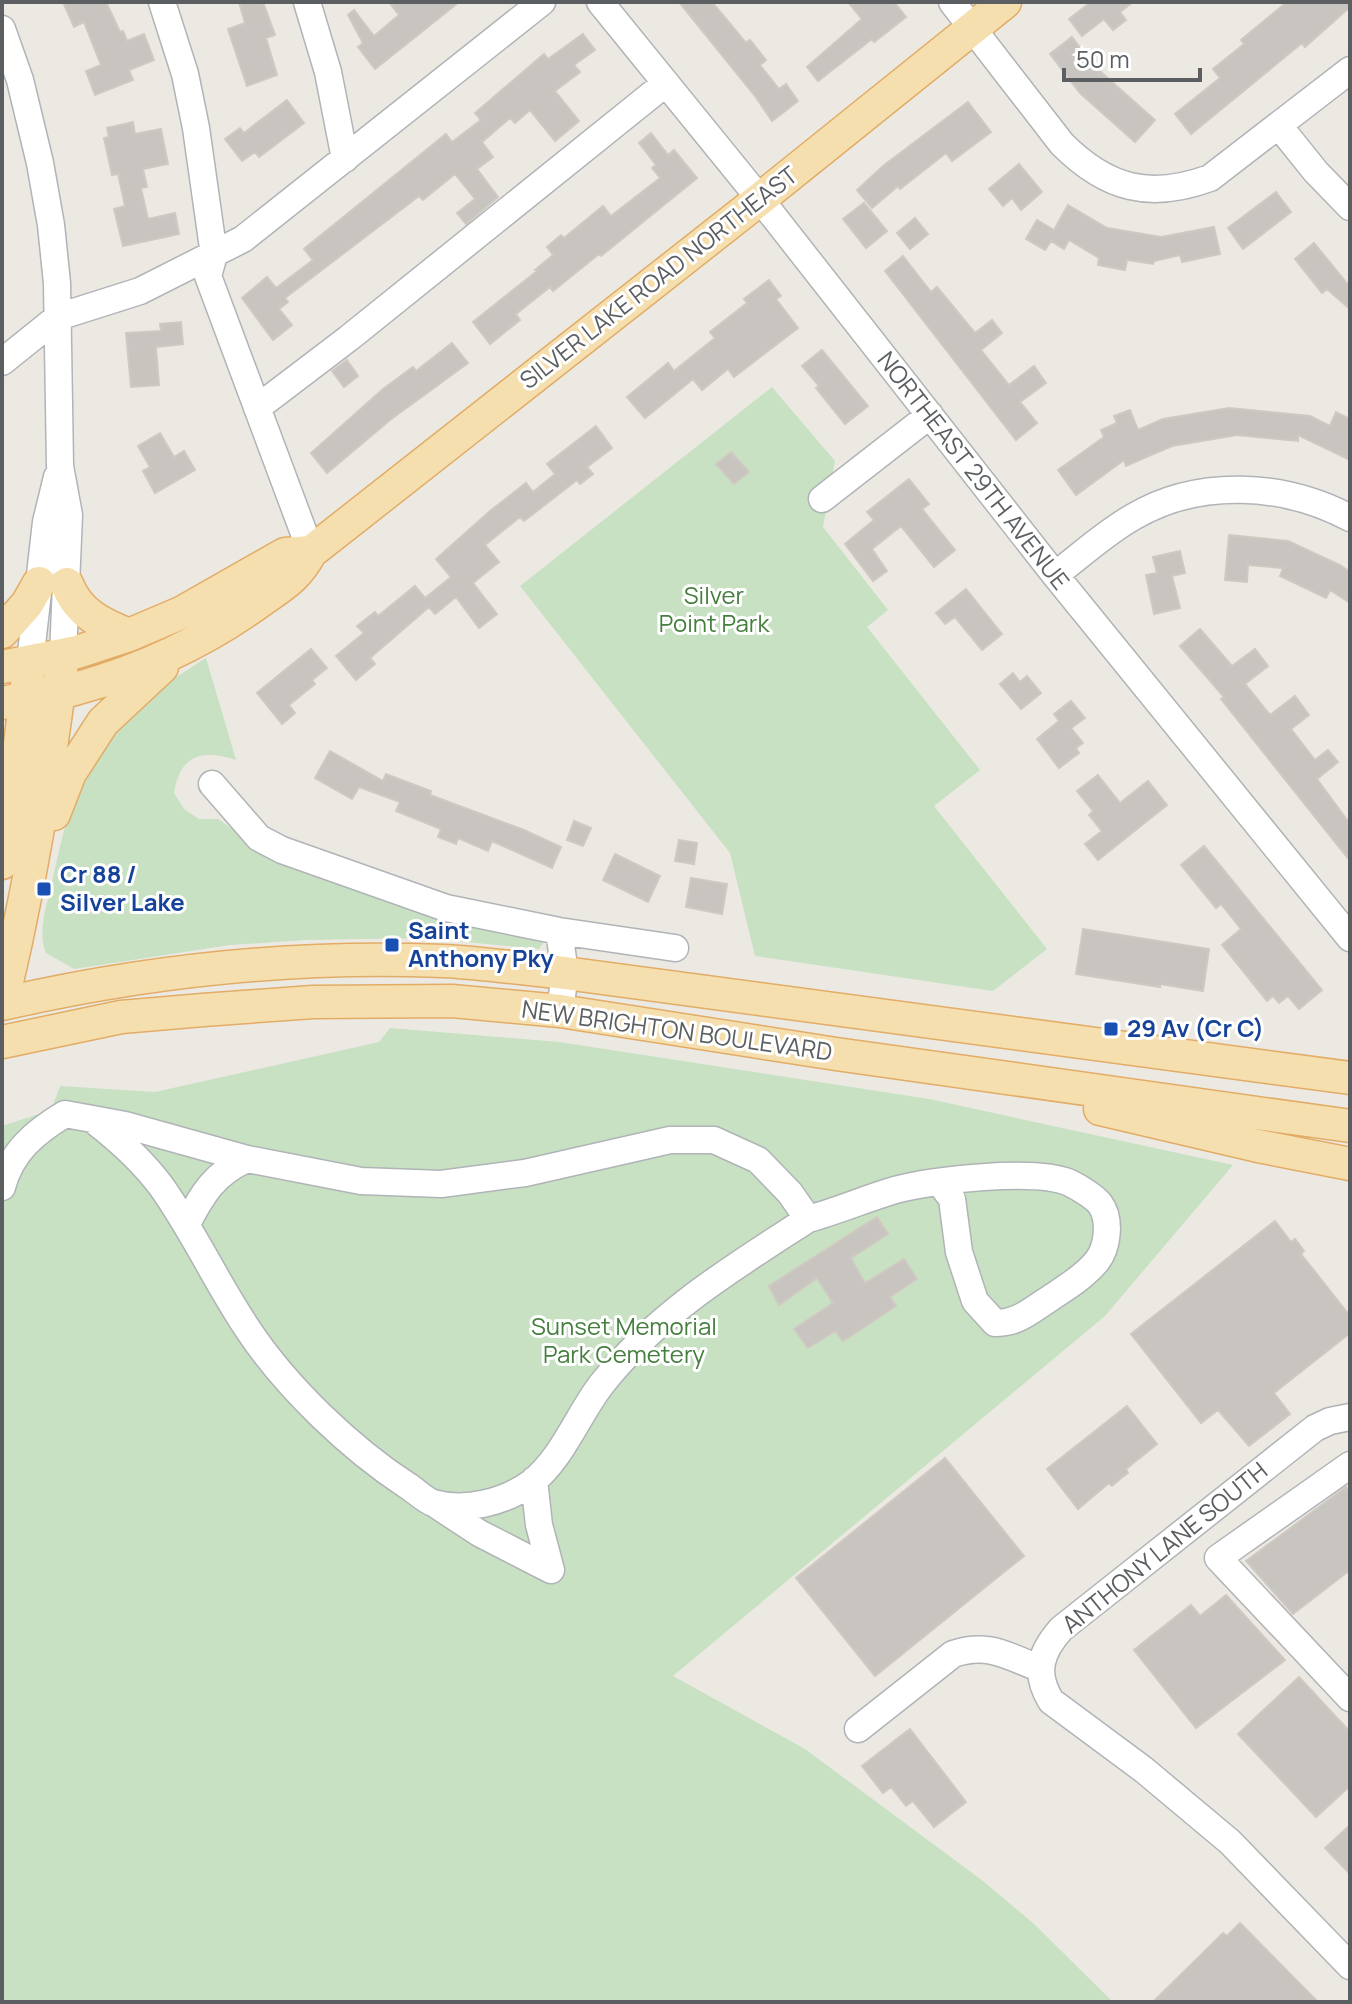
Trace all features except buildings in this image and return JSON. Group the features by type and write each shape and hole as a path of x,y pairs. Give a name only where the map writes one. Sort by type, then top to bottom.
{"main road":[{"name":"SILVER LAKE ROAD NORTHEAST","path":"32,697 131,672 186,647 245,612 300,573 311,552 1005,2"},
{"name":"SILVER LAKE ROAD NORTHEAST","path":"35,661 129,635 183,612 285,554 311,552"},
{"path":"2,632 27,604 53,584 83,611 129,635"},
{"path":"18,863 103,722 129,695 186,647"},
{"path":"2,1004 18,863 35,661"},
{"path":"18,863 7,822 32,697"},
{"name":"NEW BRIGHTON BOULEVARD","path":"2,1004 118,980 197,970 303,962 445,961 565,973 1350,1078"},
{"name":"NEW BRIGHTON BOULEVARD","path":"2,1042 121,1017 257,1005 452,1001 560,1011 981,1075 1350,1126"},
{"path":"1277,1069 1335,1062 1350,1057"},
{"path":"981,1075 1126,1116 1350,1164"}],"street":[{"path":"162,2 185,74 193,114 214,255 208,276 311,552"},
{"path":"307,2 328,72 345,159"},
{"path":"2,362 58,317 140,291 243,239 542,2"},
{"name":"NORTHEAST 29TH AVENUE","path":"600,2 760,199 1055,575 1350,938"},
{"path":"952,2 1071,153 1104,177 1129,187 1157,190 1185,187 1210,178 1350,70"},
{"path":"2,29 20,80 51,225 58,317 60,466 69,515 35,661"},
{"path":"257,408 349,338 666,83"},
{"path":"1279,126 1316,172 1350,207"},
{"path":"822,499 930,415"},
{"path":"1055,575 1133,516 1170,500 1210,492 1248,489 1289,494 1327,506 1350,518"},
{"path":"212,784 259,838 282,850 446,908 559,931 675,948"},
{"path":"559,931 565,973 560,1011"},
{"path":"2,1187 8,1164 42,1127 65,1114 125,1125 247,1159 361,1181 441,1184 525,1173 670,1140 714,1140 758,1160 790,1193 808,1219"},
{"path":"92,1119 123,1144 159,1183 187,1224 251,1333 313,1407 379,1467 479,1533 551,1570 539,1525 534,1480"},
{"path":"187,1224 200,1198 226,1169 247,1159"},
{"path":"432,1503 471,1505 509,1498 534,1480 601,1385 645,1335 704,1288 808,1219 896,1190 940,1183 1021,1175 1069,1182 1100,1204 1108,1233 1099,1260 1071,1285 1012,1323 995,1323 975,1301 959,1252 952,1199 940,1183"},
{"name":"ANTHONY LANE SOUTH","path":"1039,1668 1048,1644 1061,1629 1315,1428 1350,1417"},
{"path":"1350,1465 1218,1558 1350,1698"},
{"path":"858,1729 953,1654 986,1648 1039,1668 1043,1688 1051,1701 1144,1770 1230,1842 1350,1966"}],"green space":[{"name":"Silver Point Park","path":"772,387 835,461 823,527 888,610 867,627 980,770 934,806 1047,949 993,991 755,956 730,853 520,586"},
{"path":"206,658 236,760 203,755 187,763 181,770 174,793 184,809 199,819 218,819 267,853 539,937 543,943 539,949 424,938 305,940 230,945 74,969 46,953 42,936 46,909 69,814 86,776 119,728 143,701"},
{"name":"Sunset Memorial Park Cemetery","path":"390,1028 559,1042 929,1099 1233,1165 1105,1316 673,1676 805,1749 983,1881 1034,1924 1113,2002 2,2002 2,1126 51,1110 60,1086 155,1092 379,1042"}],"place":[{"name":"Cr 88 / Silver Lake","path":"44,889"},
{"name":"Saint Anthony Pky","path":"392,945"},
{"name":"29 Av (Cr C)","path":"1111,1029"}]}
